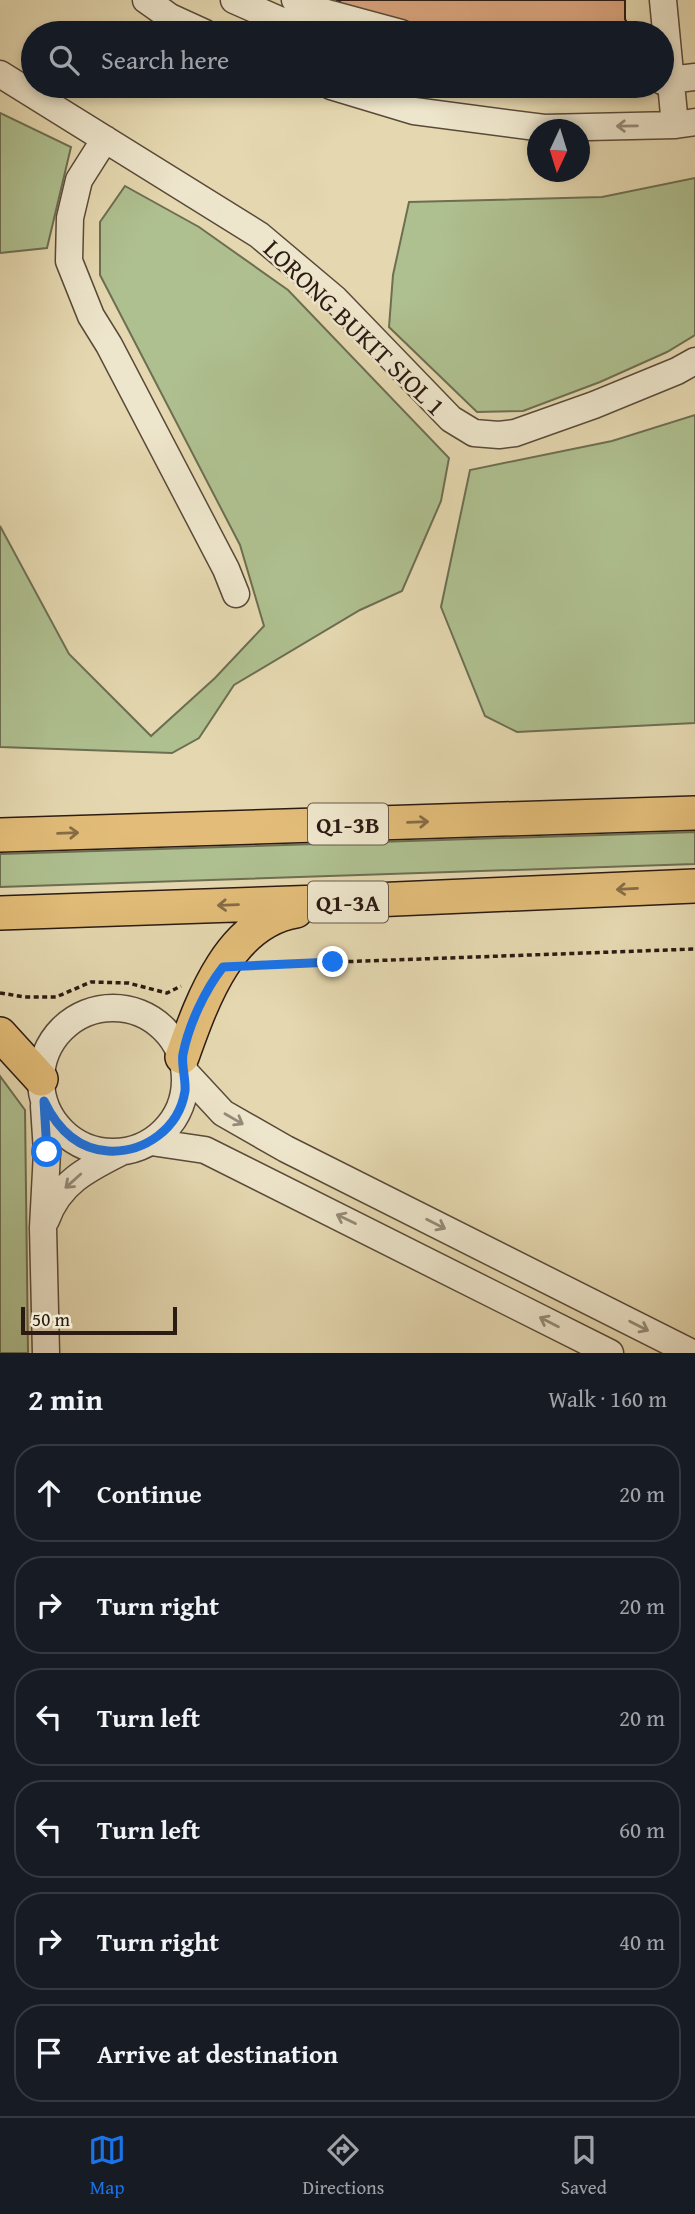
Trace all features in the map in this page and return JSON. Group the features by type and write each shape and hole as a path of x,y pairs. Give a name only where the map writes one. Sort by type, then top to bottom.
{"main road":[{"name":"Q1-3B","path":"0,835 695,813"},
{"name":"Q1-3A","path":"0,913 695,886"},
{"path":"184,1065 211,983 246,935 279,914 350,901"},
{"path":"0,1034 42,1090"}],"street":[{"path":"146,0 179,21"},
{"path":"233,0 281,21"},
{"path":"295,0 312,9 356,21"},
{"path":"663,0 666,21"},
{"name":"LORONG BUKIT SIOL 1","path":"0,74 21,87"},
{"path":"371,98 414,111 544,128 685,124 675,80"},
{"name":"LORONG BUKIT SIOL 1","path":"39,98 259,235 335,299 452,419 474,433 515,433 606,401 695,361"},
{"path":"105,139 79,180 70,218 69,261 91,316 109,345 226,569 236,594"},
{"path":"46,1353 43,1228 47,1152 42,1090 44,1057 55,1037 71,1022 91,1012 113,1008 135,1012 156,1022 172,1037 184,1065 223,1113 286,1149 692,1353"},
{"path":"43,1228 52,1203 65,1187 86,1169 121,1152 151,1142 167,1129 178,1112 184,1093 184,1065"},
{"path":"42,1090 55,1123 73,1140 96,1150 121,1152"},
{"path":"151,1142 205,1150 610,1353"}],"path":[{"path":"0,993 25,997 56,997 91,982 128,983 167,993 212,965 223,967 695,949"}],"green space":[{"path":"0,113 71,147 47,248 0,253"},
{"path":"695,178 695,335 667,352 600,382 523,411 477,412 389,327 393,275 409,202 602,197"},
{"path":"125,186 199,227 288,290 449,458 441,501 402,591 360,610 234,685 199,738 172,753 0,747 0,526 69,654 151,736 215,678 264,626 240,545 100,275 100,222"},
{"path":"695,415 695,723 517,732 485,716 441,607 470,470 612,441"},
{"path":"695,832 695,864 0,887 0,854"},
{"path":"0,1076 25,1110 28,1353 0,1353"}],"building":[{"path":"336,0 625,0 626,21 378,21 338,11 340,2"}],"route":[{"path":"47,1152 44,1101 55,1123 73,1140 96,1150 131,1150 151,1142 167,1129 178,1112 184,1093 185,1072 182,1057 211,983 223,967 333,962"}]}
